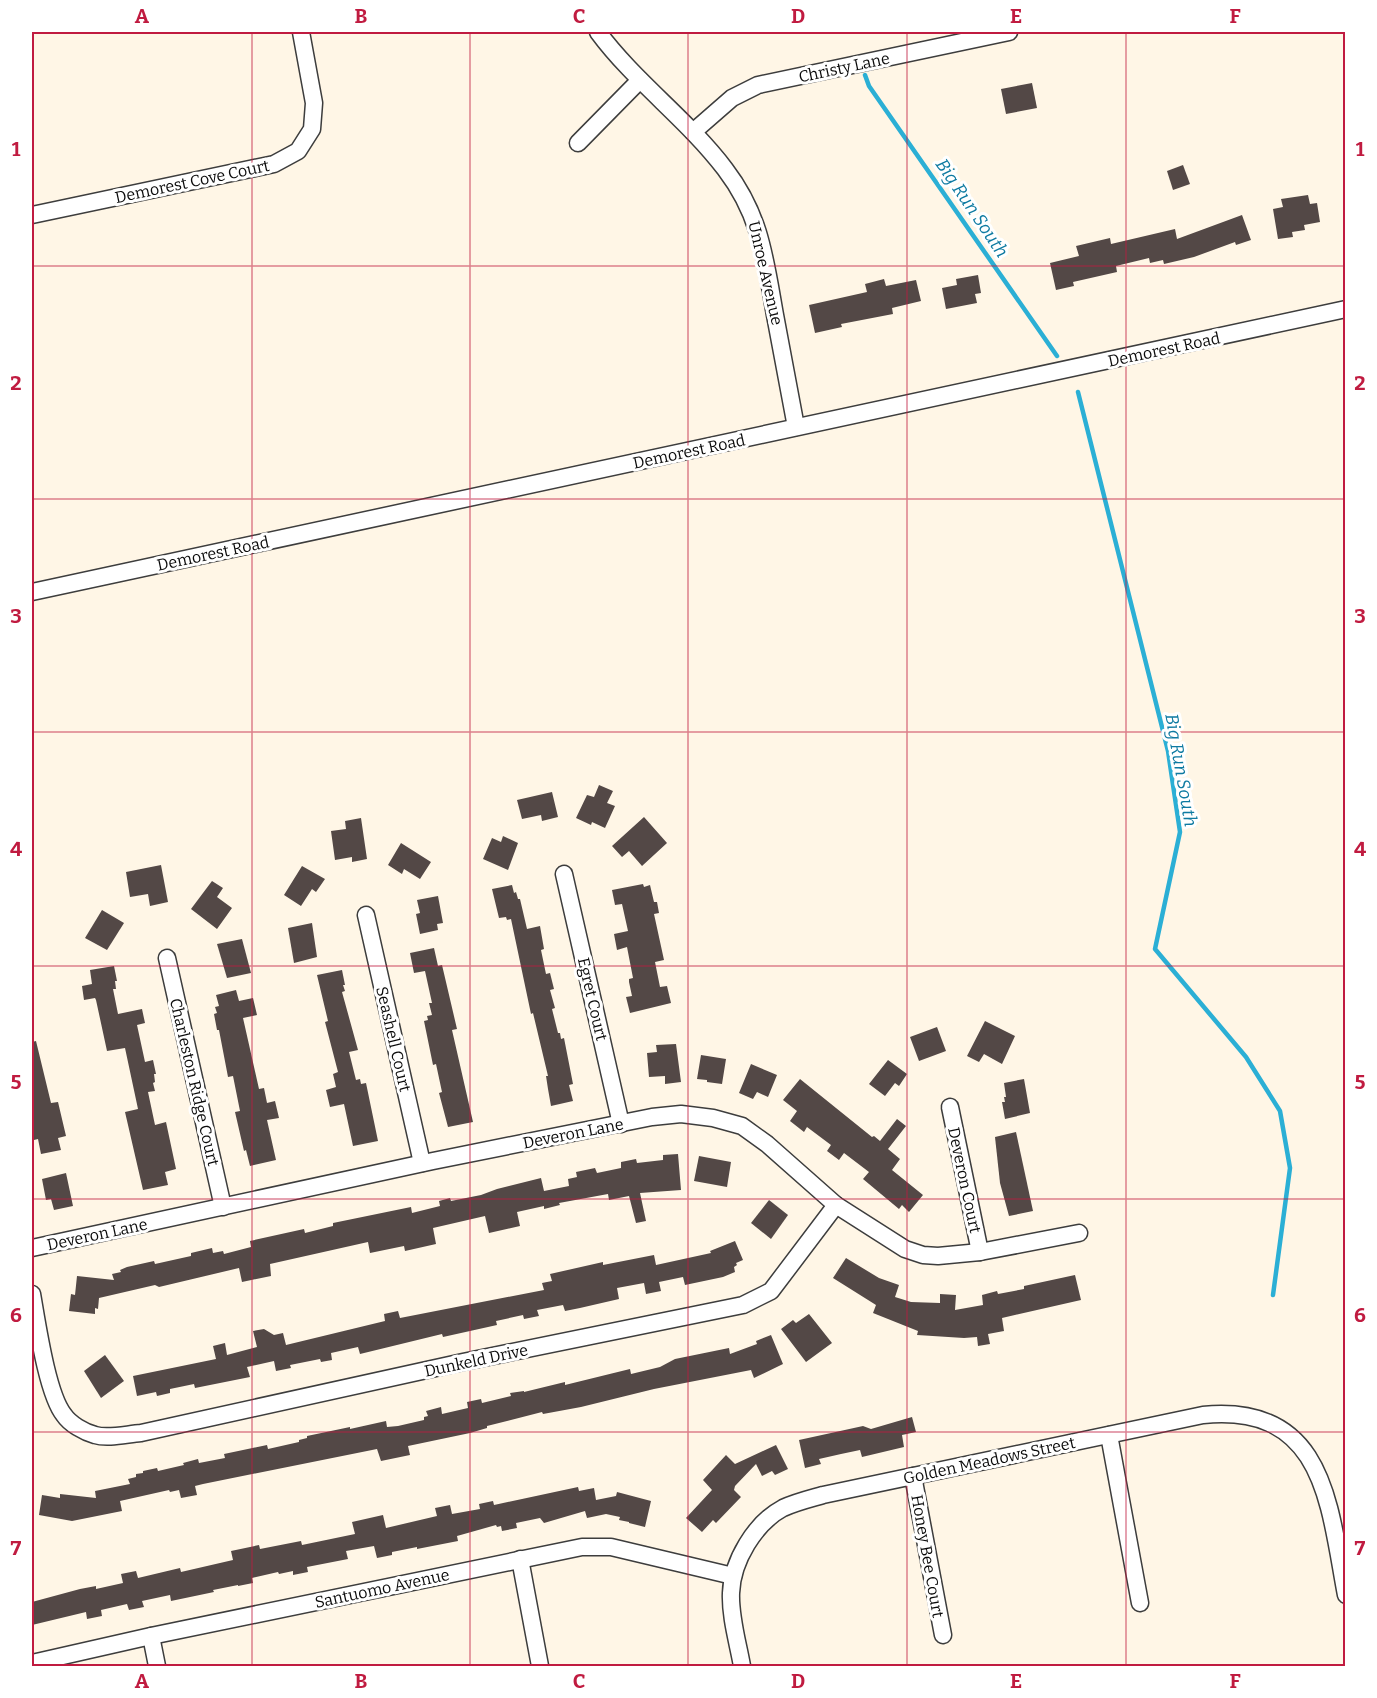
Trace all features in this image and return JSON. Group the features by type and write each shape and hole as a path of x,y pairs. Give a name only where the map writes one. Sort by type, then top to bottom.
{"street":[{"name":"Demorest Cove Court","path":"32,215 274,164 298,152 312,129 314,103 301,32"},
{"name":"Unroe Avenue","path":"598,32 640,80 693,132 725,169 753,215 764,253 796,427"},
{"name":"Christy Lane","path":"693,132 732,98 758,86 1009,32"},
{"path":"578,143 640,80"},
{"name":"Demorest Road","path":"32,592 1346,309"},
{"name":"Egret Court","path":"564,874 621,1124"},
{"name":"Seashell Court","path":"366,915 422,1163"},
{"name":"Charleston Ridge Court","path":"166,958 223,1206"},
{"name":"Deveron Court","path":"950,1107 980,1252"},
{"name":"Deveron Lane","path":"32,1248 422,1163 652,1117 681,1114 713,1118 741,1126 767,1144 836,1205 905,1249 923,1255 980,1252 1079,1233"},
{"name":"Dunkeld Drive","path":"32,1294 51,1390 63,1415 75,1425 96,1436 141,1433 463,1362 743,1305 771,1291 836,1205"},
{"name":"Golden Meadows Street","path":"733,1576 740,1554 753,1536 781,1509 800,1501 1203,1415 1222,1413 1261,1420 1280,1429 1311,1459 1327,1498 1346,1595"},
{"path":"1109,1435 1140,1603"},
{"name":"Honey Bee Court","path":"913,1476 943,1635"},
{"name":"Santuomo Avenue","path":"32,1663 151,1636 582,1547 611,1547 733,1576"},
{"path":"520,1559 540,1666"},
{"path":"733,1576 731,1593 733,1617 742,1666"},
{"path":"151,1636 157,1666"}],"building":[{"path":"1032,83 1037,108 1006,114 1001,89"},
{"path":"1183,165 1190,184 1173,190 1167,171"},
{"path":"1308,195 1310,204 1317,203 1320,222 1304,225 1305,230 1292,232 1293,237 1278,239 1273,209 1283,207 1281,199"},
{"path":"1242,215 1251,240 1236,245 1235,242 1194,257 1164,264 1163,260 1150,263 1149,258 1116,266 1117,272 1073,282 1074,286 1056,290 1050,263 1079,256 1076,246 1110,238 1111,244 1175,229 1177,239"},
{"path":"978,275 981,293 975,294 977,303 946,309 942,288 957,285 956,279"},
{"path":"884,279 886,286 916,280 921,301 892,308 893,314 841,324 842,327 815,333 809,305 867,292 865,284"},
{"path":"599,785 613,791 607,803 615,806 605,828 576,818 587,795 594,797"},
{"path":"552,792 558,817 542,821 541,815 522,819 517,800"},
{"path":"644,817 667,843 642,866 629,851 622,857 612,846"},
{"path":"361,818 367,859 352,862 352,857 335,860 331,831 346,829 345,821"},
{"path":"503,836 518,843 508,870 483,859 492,838 501,842"},
{"path":"401,843 431,862 420,879 404,869 402,874 388,865"},
{"path":"161,865 168,902 150,906 148,894 130,897 126,872"},
{"path":"302,866 325,879 316,892 312,889 301,906 284,895"},
{"path":"212,881 223,888 217,897 232,908 217,929 191,909"},
{"path":"643,884 644,887 650,885 654,902 657,902 659,913 654,914 664,960 655,962 660,987 667,986 671,1003 630,1013 626,997 632,996 629,979 633,978 627,947 617,950 614,934 628,931 622,904 615,905 612,890"},
{"path":"512,885 514,893 516,892 520,899 527,929 540,926 544,949 541,950 546,974 550,973 554,989 550,990 555,1008 552,1009 558,1033 561,1039 564,1038 573,1084 569,1085 573,1101 551,1106 546,1076 548,1076 533,1013 531,1014 511,919 499,918 492,889"},
{"path":"438,896 443,923 437,924 438,930 420,934 416,914 420,913 417,900"},
{"path":"102,910 124,923 107,950 85,938"},
{"path":"312,923 317,957 294,963 288,928"},
{"path":"242,939 251,973 227,978 217,944"},
{"path":"434,948 438,966 442,965 457,1029 452,1030 473,1122 448,1127 439,1093 442,1092 436,1064 433,1065 424,1021 428,1020 427,1016 432,1015 429,1003 432,1003 425,971 414,973 410,953"},
{"path":"114,966 117,981 115,981 116,989 113,989 118,1014 142,1009 145,1023 137,1025 145,1062 153,1060 156,1074 154,1074 155,1082 153,1083 155,1091 148,1092 155,1125 166,1122 176,1169 165,1172 168,1185 143,1190 125,1112 138,1109 125,1048 107,1051 96,1000 95,998 84,1000 82,986 92,984 90,970"},
{"path":"342,970 345,991 342,992 358,1050 349,1052 356,1080 360,1079 361,1084 366,1083 378,1141 353,1146 344,1104 330,1107 326,1090 336,1087 333,1074 338,1072 325,1022 328,1021 317,975"},
{"path":"236,990 239,1001 253,998 257,1015 243,1018 259,1089 264,1088 267,1103 275,1101 279,1118 267,1120 276,1160 250,1166 235,1112 240,1111 233,1076 228,1077 214,1014 217,1013 215,1007 219,1006 216,995"},
{"path":"985,1021 1015,1036 1002,1064 984,1054 979,1062 967,1056"},
{"path":"937,1027 946,1051 919,1061 910,1037"},
{"path":"36,1041 51,1103 58,1102 66,1136 58,1138 61,1150 41,1154 38,1139 34,1140 32,1131 32,1042"},
{"path":"676,1044 681,1082 665,1084 665,1076 649,1077 647,1053 657,1052 656,1045"},
{"path":"701,1055 726,1059 722,1084 697,1079"},
{"path":"888,1060 907,1074 899,1086 895,1083 885,1096 869,1084"},
{"path":"751,1064 777,1075 768,1097 757,1092 753,1099 739,1093"},
{"path":"800,1079 880,1141 897,1119 906,1126 888,1149 900,1159 892,1170 923,1195 909,1212 902,1205 899,1209 863,1179 869,1172 844,1153 839,1160 827,1151 831,1145 807,1127 804,1132 790,1121 797,1111 783,1100"},
{"path":"1024,1079 1030,1113 1005,1119 1002,1102 1005,1102 1004,1097 1006,1097 1004,1083"},
{"path":"1016,1132 1033,1211 1009,1216 1000,1183 995,1137"},
{"path":"678,1154 681,1190 640,1193 646,1221 636,1223 629,1196 609,1200 608,1194 559,1203 560,1205 544,1209 544,1206 517,1212 520,1226 489,1233 485,1216 433,1228 436,1244 405,1251 404,1246 370,1253 368,1242 270,1264 271,1276 242,1282 239,1268 159,1287 155,1285 99,1298 95,1314 69,1311 71,1294 75,1295 77,1276 114,1280 112,1274 121,1272 120,1270 127,1267 191,1256 191,1253 212,1248 213,1253 223,1251 224,1254 251,1247 250,1241 304,1229 305,1233 333,1226 333,1223 411,1207 412,1213 440,1206 439,1201 450,1198 451,1201 481,1195 541,1178 544,1191 569,1186 568,1179 577,1177 576,1172 595,1168 597,1173 621,1168 621,1162 636,1159 637,1163 663,1160 663,1155"},
{"path":"699,1156 731,1162 727,1187 694,1181"},
{"path":"66,1173 73,1206 54,1210 51,1199 46,1200 42,1179"},
{"path":"769,1200 788,1215 771,1239 751,1223"},
{"path":"735,1241 743,1260 736,1263 735,1272 723,1277 685,1285 683,1277 659,1282 661,1291 646,1294 644,1283 617,1288 619,1299 580,1308 565,1311 563,1305 537,1310 539,1316 524,1319 523,1315 496,1321 497,1325 443,1337 442,1334 360,1354 358,1347 331,1353 332,1360 321,1362 320,1359 290,1365 291,1368 276,1371 274,1361 247,1367 250,1377 195,1388 194,1384 170,1389 170,1393 157,1396 156,1392 137,1396 133,1376 216,1359 213,1346 225,1343 227,1355 257,1347 253,1331 264,1329 274,1335 283,1333 286,1345 385,1321 384,1314 398,1311 400,1318 544,1290 542,1283 552,1281 550,1274 603,1262 603,1265 654,1255 656,1265 711,1253 710,1251"},
{"path":"846,1258 879,1278 899,1285 895,1297 911,1302 940,1303 940,1294 956,1295 955,1310 983,1305 982,1295 997,1291 998,1294 1024,1289 1024,1286 1075,1275 1081,1300 1002,1318 1004,1331 988,1334 990,1344 978,1346 977,1337 917,1335 918,1331 873,1313 876,1305 833,1278"},
{"path":"809,1314 832,1343 806,1362 781,1329 793,1320 796,1323"},
{"path":"771,1335 783,1364 754,1378 751,1370 654,1389 581,1407 543,1414 542,1412 487,1426 487,1428 470,1433 408,1446 410,1455 381,1461 377,1449 195,1486 197,1495 181,1498 179,1490 170,1492 169,1490 120,1501 122,1511 72,1521 39,1515 42,1495 60,1498 60,1494 96,1498 95,1491 130,1484 128,1479 136,1477 136,1474 143,1473 143,1471 157,1468 158,1471 198,1459 199,1463 225,1458 224,1454 267,1445 268,1449 299,1442 307,1436 350,1427 350,1429 386,1421 387,1427 398,1426 424,1420 424,1417 428,1416 426,1411 441,1407 442,1414 468,1408 467,1402 481,1399 482,1403 511,1396 510,1393 565,1382 565,1385 630,1369 631,1374 660,1367 675,1359 729,1348 730,1354 757,1344 756,1341"},
{"path":"105,1355 124,1381 101,1398 84,1371"},
{"path":"912,1417 916,1432 902,1435 904,1447 862,1457 860,1450 841,1454 819,1459 821,1464 805,1468 799,1440 863,1426 871,1429"},
{"path":"776,1445 788,1469 775,1475 772,1471 762,1476 756,1464 735,1486 734,1490 741,1497 716,1523 713,1520 702,1532 686,1518 712,1490 703,1480 726,1455 735,1464"},
{"path":"578,1487 579,1491 594,1488 596,1500 616,1496 617,1492 651,1501 645,1527 606,1514 587,1518 585,1511 544,1523 540,1518 516,1523 517,1528 502,1531 501,1526 496,1525 457,1536 458,1541 392,1552 392,1555 377,1558 374,1546 346,1551 348,1559 307,1567 308,1572 293,1575 293,1571 279,1574 278,1572 252,1578 253,1583 213,1590 214,1592 171,1601 170,1595 142,1601 144,1607 129,1610 127,1604 101,1610 102,1616 87,1619 86,1612 32,1625 32,1602 80,1589 96,1586 96,1589 123,1583 121,1574 136,1571 138,1578 180,1568 181,1572 233,1560 231,1551 259,1545 260,1549 301,1541 302,1545 355,1534 352,1522 383,1515 386,1528 437,1516 435,1508 450,1505 452,1514 480,1509 479,1504 493,1501 494,1505"}],"waterway":[{"name":"Big Run South","path":"865,75 869,86 1057,356"},
{"name":"Big Run South","path":"1078,392 1168,751 1180,832 1155,949 1246,1057 1280,1111 1290,1168 1273,1295"}]}
